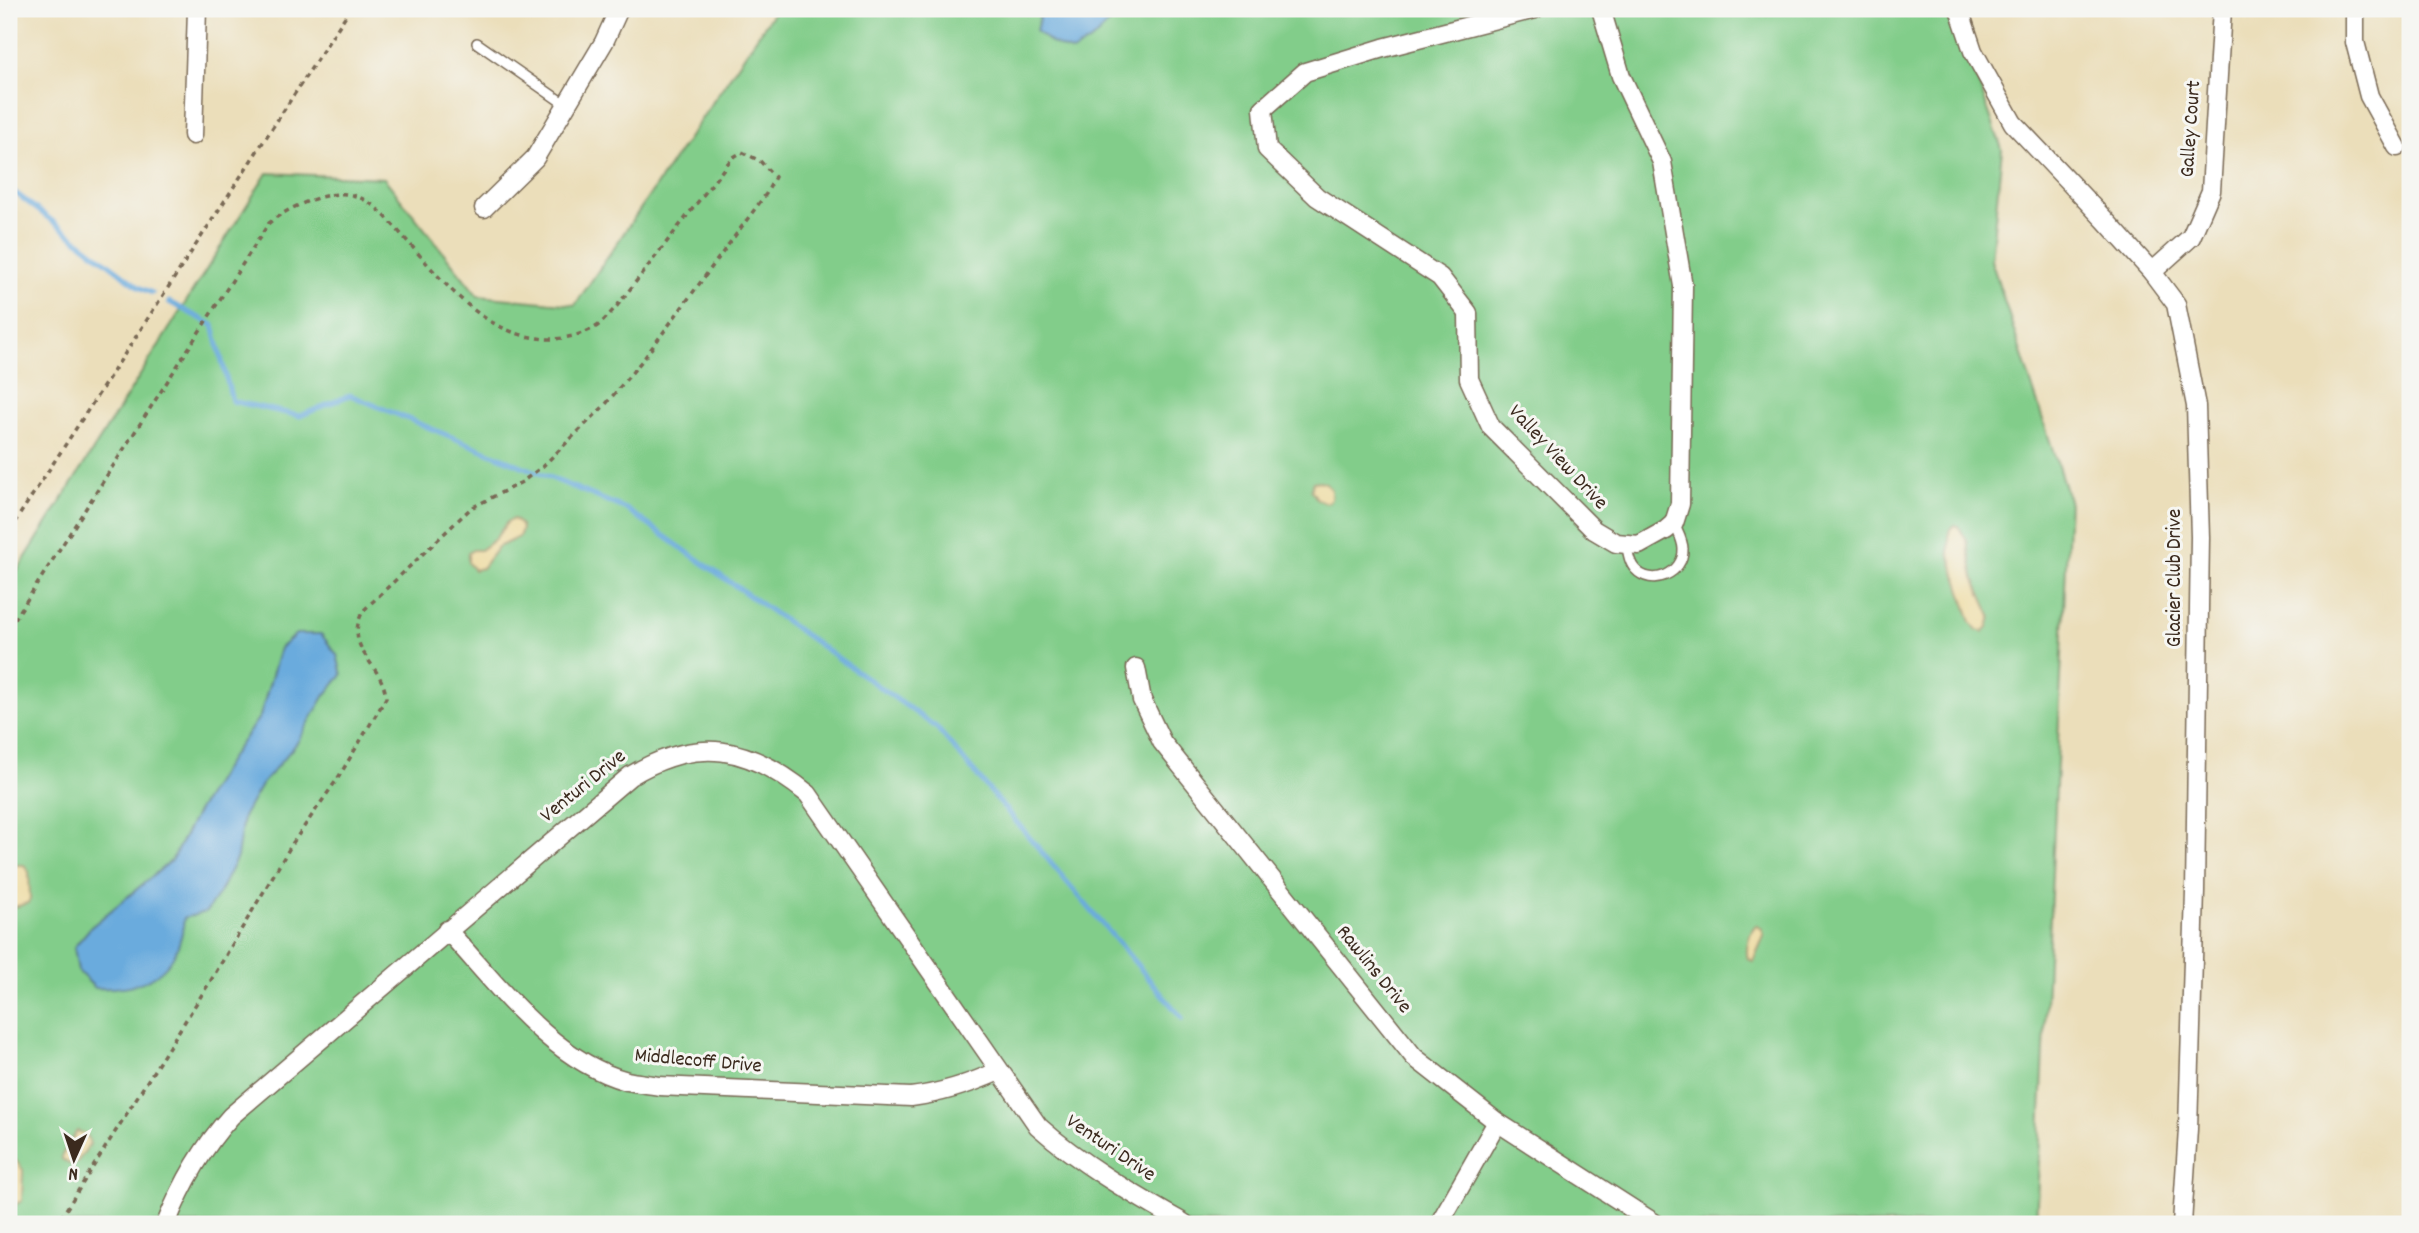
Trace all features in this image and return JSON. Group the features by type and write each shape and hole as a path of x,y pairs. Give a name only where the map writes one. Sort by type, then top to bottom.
{"street":[{"path":"193,135 197,9"},
{"path":"484,208 535,158 604,42 620,9"},
{"name":"Valley View Drive","path":"1535,9 1383,48 1305,72 1263,109 1267,149 1317,197 1440,277 1468,313 1469,379 1491,427 1594,530 1616,542 1626,543"},
{"path":"1601,9 1621,76 1662,162 1683,286 1680,504 1674,523 1666,530 1639,545 1626,543"},
{"name":"Glacier Club Drive","path":"1959,9 1973,51 2013,123 2152,272 2176,304 2196,406 2200,524 2195,905 2188,1129 2182,1224"},
{"name":"Galley Court","path":"2152,272 2191,237 2211,191 2222,9"},
{"path":"2355,9 2355,42 2369,96 2397,147"},
{"name":"Rawlins Drive","path":"1136,668 1142,701 1162,742 1414,1057 1497,1122 1656,1224"},
{"name":"Venturi Drive","path":"166,1224 193,1167 211,1139 231,1116 447,930 630,776 652,763 675,755 718,751 768,764 808,794 1038,1126 1096,1172 1185,1224"},
{"name":"Middlecoff Drive","path":"447,930 552,1040 582,1061 627,1081 659,1086 911,1097 938,1094 966,1086 999,1071"},
{"path":"1439,1224 1497,1122"}],"lane":[{"path":"477,43 566,105"},
{"path":"1626,543 1631,562 1642,575 1652,578 1670,574 1677,568 1683,550 1674,523"}],"path":[{"path":"9,531 350,9"},
{"path":"9,628 269,223 283,212 339,193 374,204 457,295 495,325 516,335 545,340 595,328 617,306 732,158 742,152 760,161 775,177 766,194 645,357 605,405 525,480 471,508 363,611 357,623 357,638 385,690 386,698 338,778 292,844 213,977 57,1224"},
{"path":"719,1224 756,1218 793,1224"}],"green space":[{"path":"776,9 1952,9 2002,149 1991,260 2069,500 2036,1224 9,1224 9,584 267,173 384,178 478,296 575,305"}],"sand":[{"path":"1313,482 1326,483 1331,490 1331,499 1326,503 1317,499 1311,490"},
{"path":"514,519 521,525 519,537 498,547 482,568 474,570 468,563 468,553 480,550 495,539 508,521"},
{"path":"1955,525 1967,541 1974,578 1991,616 1984,632 1977,630 1971,622 1949,553 1949,531"},
{"path":"12,865 24,865 29,872 30,899 28,903 15,907 9,906 9,868"},
{"path":"1756,925 1762,929 1764,936 1753,961 1748,959 1747,946"},
{"path":"13,1123 11,1154 23,1170 22,1201 9,1208 9,1125"},
{"path":"77,1131 86,1134 90,1144 77,1162 69,1164 62,1159 62,1155"}],"water":[{"path":"1041,9 1123,9 1092,40 1072,52 1051,43 1036,31"},
{"path":"296,634 321,634 337,655 342,675 325,695 297,743 261,785 243,817 237,857 219,893 206,912 184,918 176,952 157,974 130,986 95,988 78,971 74,947 91,927 172,860 197,812 260,716 280,648"}],"waterway":[{"path":"9,188 139,287 152,293"},
{"path":"169,302 213,325 232,401 300,416 350,395 626,509 936,727 1182,1018"}]}
